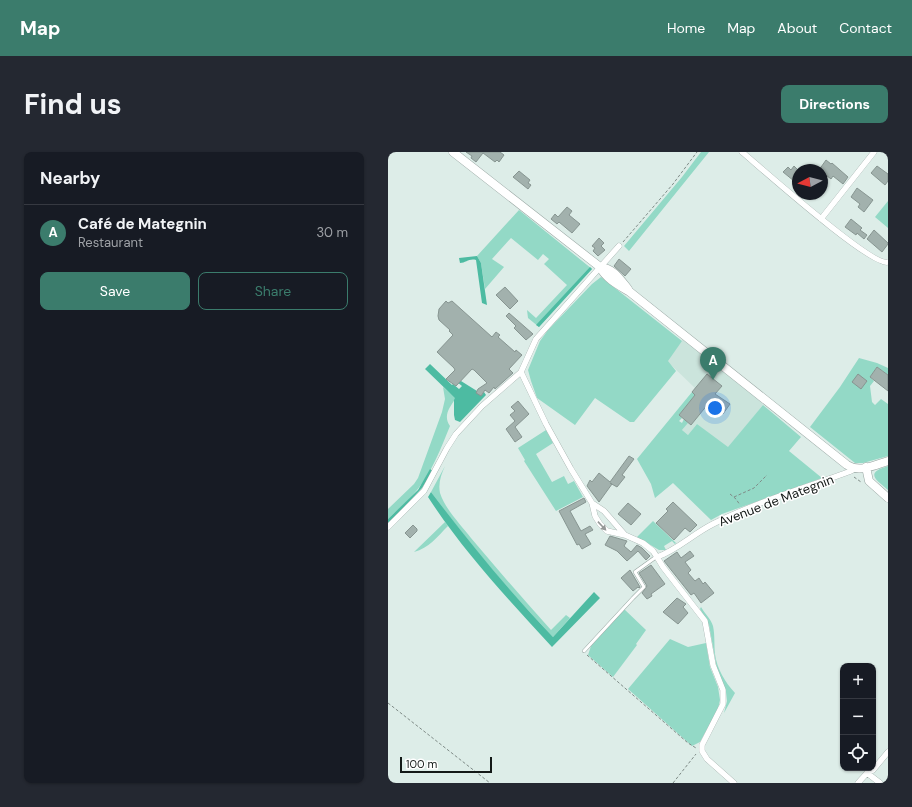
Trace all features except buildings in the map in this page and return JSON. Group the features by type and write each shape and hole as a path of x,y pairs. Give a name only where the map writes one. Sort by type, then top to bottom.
{"main road":[{"path":"453,152 600,267 608,268 619,277 630,292 847,465 855,468 866,467 888,461"},
{"path":"866,467 869,481 888,498"}],"street":[{"path":"742,152 822,219 872,258 887,263"},
{"path":"822,219 874,152"},
{"path":"388,527 424,491 451,442 464,424 499,390 521,372 536,339 619,246"},
{"path":"521,372 546,424 592,503 595,516 602,527 607,531 625,535 642,543 652,551 662,567 705,622 713,665 723,690 724,704 702,744 702,751 707,759 734,783"},
{"name":"Avenue de Mategnin","path":"657,557 669,552 712,525 744,511 851,471 855,468"},
{"path":"592,503 604,511 625,535"},
{"path":"858,783 867,773 873,770 888,752"},
{"path":"867,773 880,783"}],"lane":[{"name":"Avenue de Mategnin","path":"584,651 644,587 635,572 657,557"}],"path":[{"path":"619,246 673,184 697,152"},
{"path":"734,497 754,488 767,475"},
{"path":"730,494 744,511"},
{"path":"584,651 688,743 702,751"},
{"path":"388,703 490,783"},
{"path":"673,783 696,754 702,751"}],"shaded area":[{"path":"683,339 758,398 763,405 728,448 697,424 688,435 682,430 688,423 679,415 695,395 692,392 695,388 667,361"}],"green space":[{"path":"701,152 709,152 629,251 624,246"},
{"path":"888,201 888,228 875,217"},
{"path":"519,210 592,269 539,327 528,318 527,310 536,318 567,285 544,264 549,259 543,254 538,260 511,238 492,259 504,267 485,289 481,263 477,256"},
{"path":"477,256 481,263 487,305 482,303 476,260 460,263 459,258"},
{"path":"590,267 592,269 539,327 536,325"},
{"path":"601,277 682,341 668,361 676,371 634,422 630,422 595,398 575,425 537,398 528,370 540,341 548,330 592,284"},
{"path":"859,358 888,368 888,375 877,367 870,377 874,381 870,386 872,402 875,405 881,399 888,404 888,456 863,463 855,463 810,427 840,387"},
{"path":"430,364 452,385 453,384 459,389 462,386 457,382 461,381 477,391 481,396 484,392 486,395 460,422 455,420 455,398 425,369"},
{"path":"443,387 456,398 447,415 450,426 443,443 432,468 422,483 410,498 388,519 388,509 414,484 418,478 442,412 445,399"},
{"path":"692,392 695,395 679,415 682,418 679,421 682,423 684,419 688,423 682,430 688,435 697,424 728,447 763,405 801,437 789,451 822,478 722,514 711,520 673,483 655,498 651,484 637,459"},
{"path":"546,430 553,443 536,454 552,482 564,476 568,484 574,481 583,497 556,511 524,461 525,460 518,448"},
{"path":"445,466 439,486 442,499 449,511 471,538 551,630 566,615 570,618 553,637 490,566 431,492"},
{"path":"888,466 888,490 879,483 874,474 876,471"},
{"path":"430,469 433,471 422,488 388,524 388,519 418,490"},
{"path":"431,492 490,566 553,637 594,592 600,598 552,647 471,556 428,497"},
{"path":"653,521 676,543 675,544 672,541 664,546 666,550 659,550 637,537"},
{"path":"445,522 448,526 436,538 424,548 414,552"},
{"path":"701,607 713,626 716,660 725,680 735,693 724,713 727,701 726,692 717,669 709,625 700,609"},
{"path":"624,609 646,630 636,644 637,645 613,677 588,655 591,646"},
{"path":"670,639 688,647 706,643 710,667 718,687 720,700 718,709 700,742 692,746 628,689"}],"place":[{"name":"Café de Mategnin","path":"713,380"}]}
